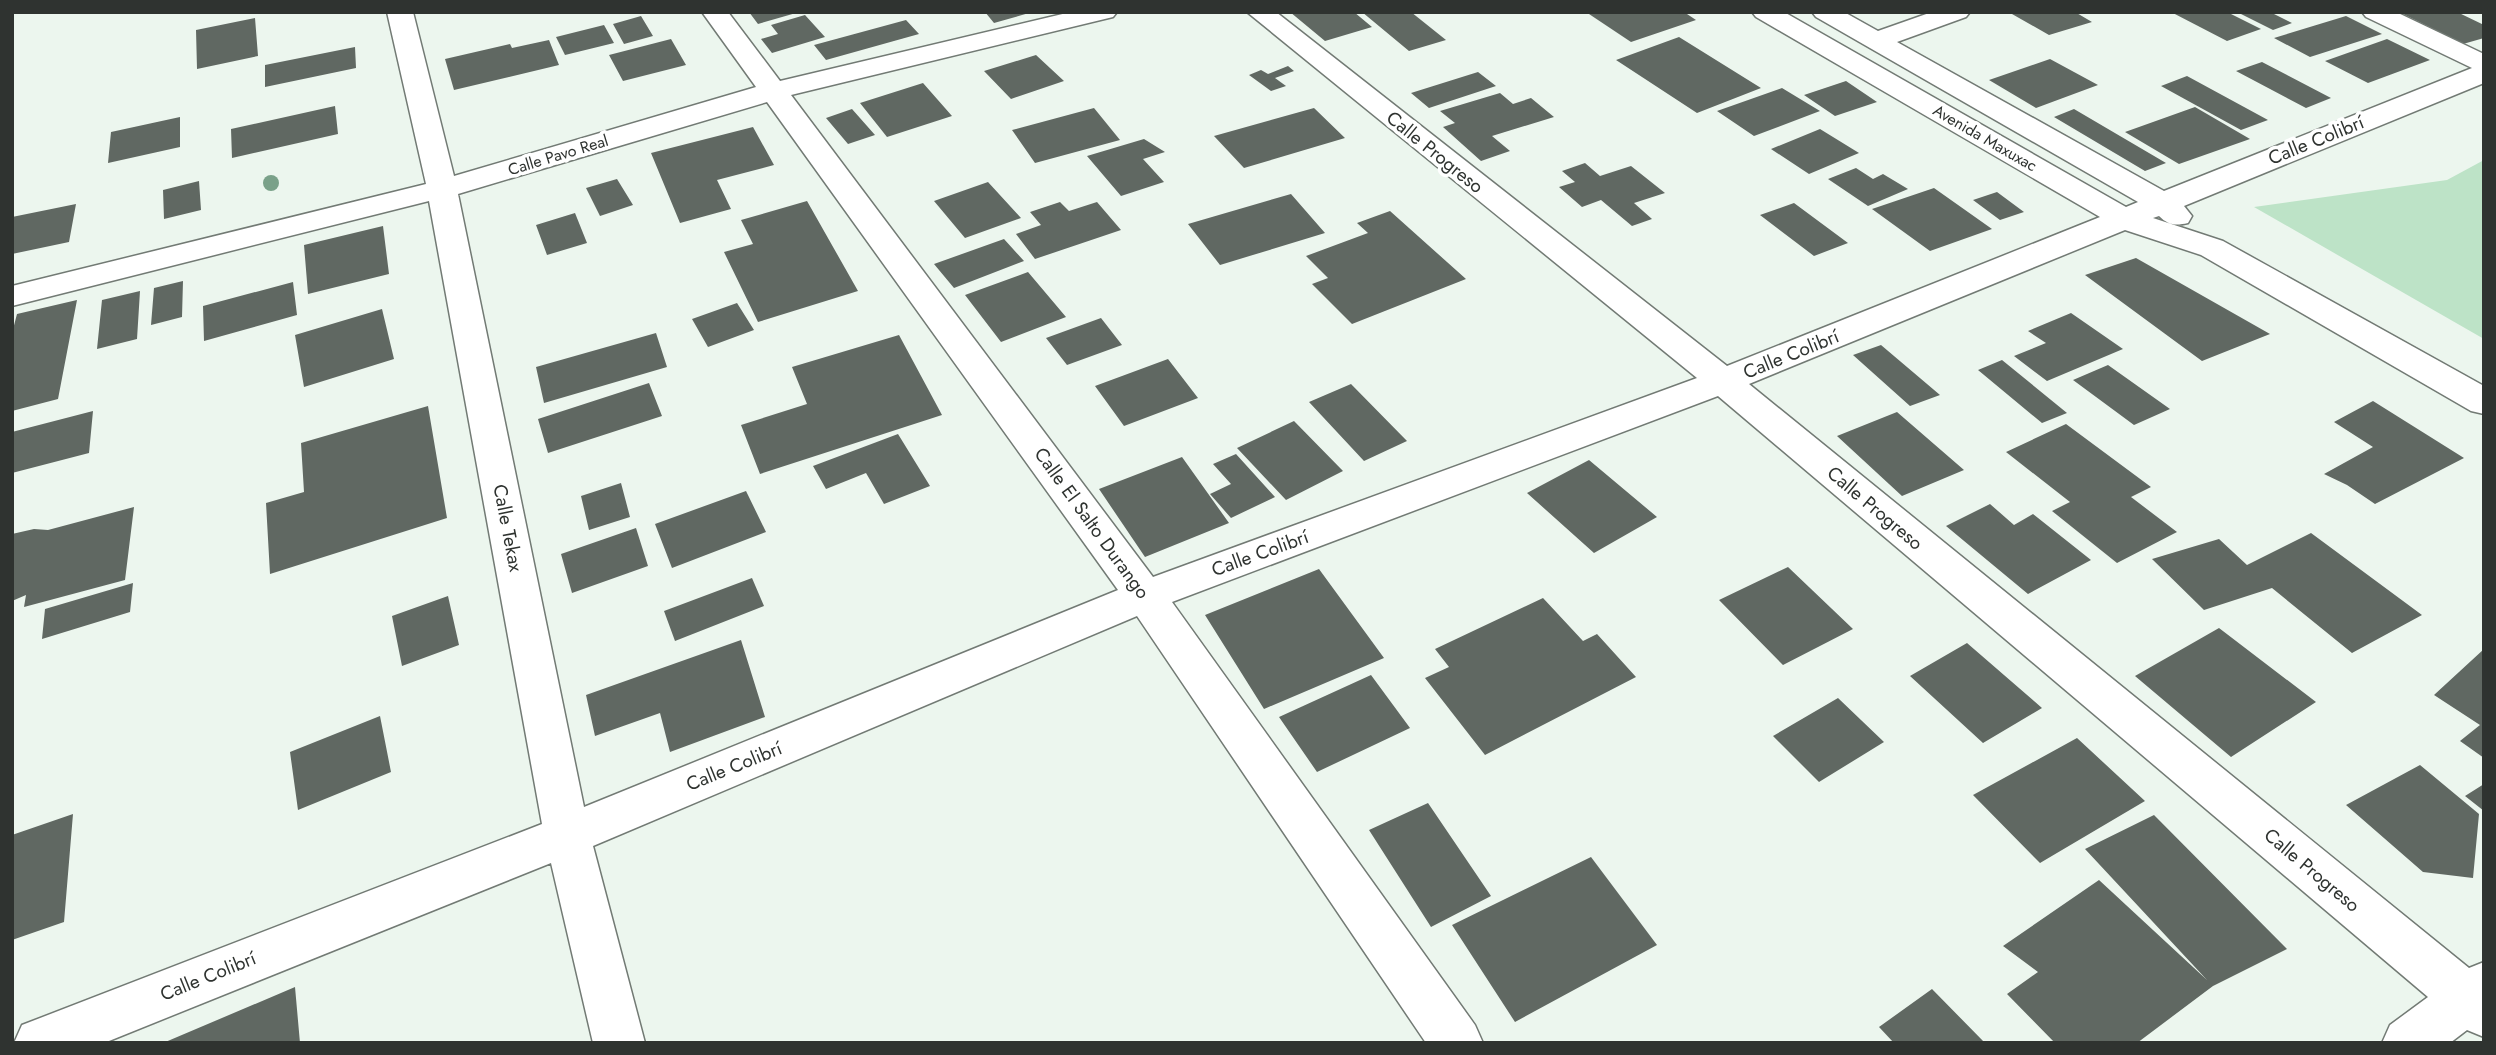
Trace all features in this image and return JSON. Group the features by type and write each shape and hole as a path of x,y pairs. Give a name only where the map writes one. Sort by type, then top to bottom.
{"street":[{"name":"Calle Tekax","path":"400,12 442,189 567,835 619,1043"},
{"name":"Calle El Salto Durango","path":"715,12 1145,596 1457,1043"},
{"name":"Calle Pavo Real","path":"12,296 442,189 774,91 1104,12"},
{"name":"Calle Progreso","path":"1260,12 1723,381 2478,999"},
{"name":"Avenida Maxuxac","path":"1765,12 2127,220 2212,248 2484,402"},
{"name":"Avenida Maxuxac","path":"1825,12 2161,202 2212,248"},
{"path":"1875,41 1957,12"},
{"path":"2375,12 2484,64"},
{"name":"Calle Colibrí","path":"40,1043 567,835 1145,596 1723,381 2127,220 2161,202 2484,73"},
{"path":"2408,1043 2478,999"}],"green space":[{"path":"2484,160 2484,339 2254,207 2447,180"}],"building":[{"path":"749,12 796,12 796,13 758,24"},
{"path":"985,12 1029,12 1029,13 994,23"},
{"path":"1290,12 1354,12 1372,27 1325,41"},
{"path":"1362,12 1411,12 1446,40 1409,51"},
{"path":"1586,12 1684,12 1696,20 1631,42"},
{"path":"2075,12 2092,22 2049,35 2012,14"},
{"path":"2171,12 2227,12 2261,29 2227,41"},
{"path":"2237,12 2270,12 2292,23 2273,30"},
{"path":"2399,12 2457,12 2484,25 2484,38 2463,44"},
{"path":"805,15 825,37 772,53 761,39 778,34 771,25"},
{"path":"641,16 653,36 624,44 613,24"},
{"path":"2346,16 2382,34 2310,57 2274,38"},
{"path":"255,18 258,56 197,69 196,30"},
{"path":"906,20 919,34 826,60 814,45"},
{"path":"604,25 614,43 565,55 556,37"},
{"path":"1679,37 1761,88 1697,113 1616,60"},
{"path":"671,39 686,65 623,81 609,55"},
{"path":"2387,39 2430,60 2368,83 2325,61"},
{"path":"549,40 559,65 454,90 445,59 510,44 512,48"},
{"path":"355,47 356,68 265,87 265,65"},
{"path":"1036,55 1064,81 1011,99 984,71"},
{"path":"2050,59 2098,85 2036,108 1989,80"},
{"path":"2262,62 2331,98 2306,108 2236,71"},
{"path":"1288,66 1294,71 1275,78 1286,86 1271,91 1249,75 1261,70 1268,74"},
{"path":"1478,72 1496,86 1429,108 1411,93"},
{"path":"2187,76 2268,120 2241,130 2161,86"},
{"path":"1846,81 1877,102 1835,116 1804,95"},
{"path":"923,83 952,116 887,137 860,103"},
{"path":"1782,88 1820,111 1754,136 1717,111"},
{"path":"1500,93 1513,104 1531,98 1554,117 1492,136 1510,151 1481,161 1443,127 1455,123 1440,111"},
{"path":"335,106 338,134 232,158 231,129"},
{"path":"2195,107 2250,139 2179,164 2125,132"},
{"path":"1094,108 1120,140 1035,163 1012,130"},
{"path":"1314,108 1345,138 1244,168 1214,136"},
{"path":"852,109 875,135 848,144 826,118"},
{"path":"2074,109 2166,163 2145,171 2054,117"},
{"path":"180,117 180,147 108,163 111,132"},
{"path":"753,127 774,165 717,180 731,209 680,223 651,153"},
{"path":"1820,129 1859,153 1809,174 1771,149"},
{"path":"1144,139 1165,152 1143,159 1164,182 1121,196 1087,156"},
{"path":"1585,163 1600,176 1631,166 1665,193 1634,203 1652,219 1632,226 1601,200 1582,207 1559,187 1575,182 1562,171"},
{"path":"1856,168 1873,179 1883,174 1908,189 1868,206 1828,179"},
{"path":"617,179 633,205 600,216 586,188"},
{"path":"199,181 201,210 164,219 163,190"},
{"path":"988,182 1021,218 965,238 934,201"},
{"path":"1934,188 1992,229 1930,251 1872,209"},
{"path":"1997,192 2024,212 2000,220 1973,200"},
{"path":"1291,194 1325,233 1220,265 1188,224"},
{"path":"807,201 858,291 758,322 724,252 753,244 741,220"},
{"path":"1060,202 1069,211 1097,202 1121,230 1035,259 1016,234 1041,225 1030,212"},
{"path":"1794,203 1848,243 1814,256 1760,215"},
{"path":"76,204 69,242 12,254 12,217"},
{"path":"1390,211 1466,279 1352,324 1312,284 1328,278 1306,256 1368,233 1357,223"},
{"path":"575,213 587,243 547,255 536,225"},
{"path":"383,226 389,274 308,294 304,245"},
{"path":"1004,239 1024,261 954,288 934,264"},
{"path":"2136,258 2270,334 2202,361 2085,275"},
{"path":"1028,272 1066,317 1001,342 965,295"},
{"path":"183,281 182,317 151,325 154,288"},
{"path":"293,282 297,315 204,341 203,306"},
{"path":"140,291 137,339 97,349 102,300"},
{"path":"77,300 58,399 12,411 12,333 17,314"},
{"path":"737,303 754,330 708,347 692,319"},
{"path":"382,309 394,359 304,387 295,335"},
{"path":"2071,313 2123,349 2047,381 2014,356 2046,343 2028,331"},
{"path":"1101,318 1122,345 1067,365 1046,338"},
{"path":"656,333 667,367 544,403 536,367"},
{"path":"899,335 942,415 760,474 741,425 807,404 792,367"},
{"path":"1881,345 1940,395 1910,406 1853,355"},
{"path":"1168,359 1198,398 1124,426 1095,386"},
{"path":"2002,360 2067,413 2042,423 1978,370"},
{"path":"2108,365 2170,409 2134,425 2073,380"},
{"path":"649,383 662,416 548,453 538,419"},
{"path":"1351,384 1407,441 1364,461 1309,402"},
{"path":"2373,401 2464,458 2375,504 2347,485 2324,474 2373,447 2334,422"},
{"path":"428,406 447,518 270,574 266,503 304,492 301,443"},
{"path":"93,411 89,453 12,473 12,432"},
{"path":"1897,412 1964,470 1902,496 1837,436"},
{"path":"1294,421 1343,471 1286,500 1237,448"},
{"path":"2066,424 2151,487 2131,497 2177,532 2117,563 2052,511 2070,502 2006,452"},
{"path":"898,434 930,486 884,504 866,473 826,489 813,466"},
{"path":"1236,454 1275,497 1231,518 1210,494 1231,484 1213,464"},
{"path":"1182,457 1229,523 1145,557 1099,489"},
{"path":"1589,460 1657,517 1594,553 1527,493"},
{"path":"621,483 630,517 589,530 581,496"},
{"path":"746,491 766,532 672,568 655,524"},
{"path":"1990,504 2014,525 2033,514 2091,560 2028,594 1946,526"},
{"path":"134,507 125,580 24,607 26,595 12,601 12,534 34,529 48,530"},
{"path":"636,528 648,566 572,593 561,554"},
{"path":"2311,533 2422,615 2352,653 2272,588 2204,610 2152,559 2219,539 2247,565"},
{"path":"1788,567 1853,629 1783,665 1719,600"},
{"path":"1319,569 1384,658 1264,709 1205,615"},
{"path":"752,578 764,606 675,641 664,611"},
{"path":"133,583 130,612 42,639 45,609"},
{"path":"448,596 459,645 402,666 392,616"},
{"path":"1543,598 1583,641 1597,634 1636,677 1485,755 1425,678 1449,667 1435,649"},
{"path":"2219,628 2316,702 2231,757 2135,676"},
{"path":"741,640 765,717 670,752 660,713 595,736 586,695"},
{"path":"1967,643 2042,708 1983,743 1910,676"},
{"path":"2484,649 2484,758 2460,741 2480,725 2434,695"},
{"path":"1371,675 1410,728 1317,772 1279,717"},
{"path":"1838,698 1884,742 1819,782 1773,736"},
{"path":"380,716 391,772 298,810 290,752"},
{"path":"2077,738 2145,801 2040,863 1973,795"},
{"path":"2420,765 2479,814 2473,878 2423,872 2346,805"},
{"path":"2484,784 2484,811 2465,796"},
{"path":"1428,803 1491,896 1431,927 1369,830"},
{"path":"73,814 64,922 12,940 12,835"},
{"path":"2154,815 2287,949 2213,986 2137,1043 2055,1043 2007,994 2038,972 2003,946 2099,880 2207,980 2085,849"},
{"path":"1591,857 1657,945 1515,1022 1452,925"},
{"path":"295,987 300,1043 163,1043"},
{"path":"1932,989 1985,1043 1894,1043 1879,1027"}]}
